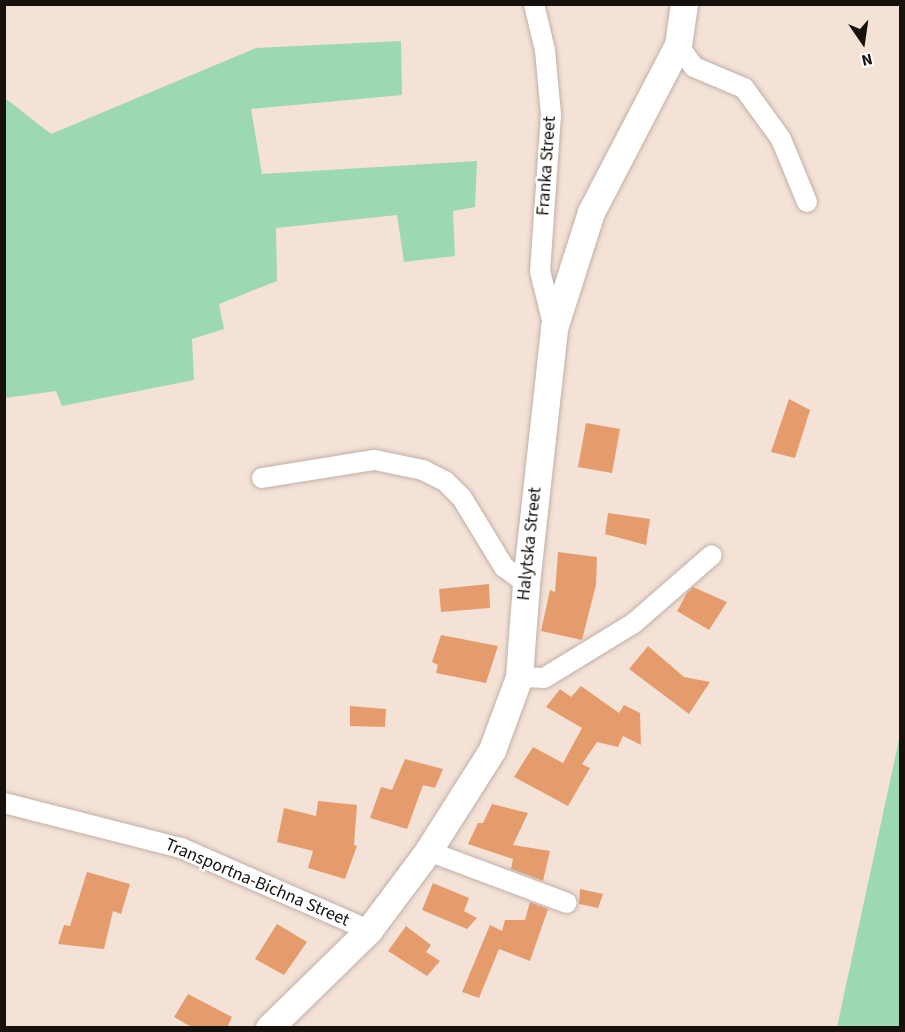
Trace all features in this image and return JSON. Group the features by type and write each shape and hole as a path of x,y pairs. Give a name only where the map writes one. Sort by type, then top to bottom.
{"main road":[{"name":"Halytska Street","path":"269,1028 369,930 428,851 492,750 519,677 526,583 554,327 591,212 678,45 684,4"}],"street":[{"name":"Franka Street","path":"534,4 545,50 551,115 540,271 554,327"},
{"path":"678,45 694,67 744,88 781,139 807,202"},
{"path":"262,477 375,460 423,470 445,481 462,498 504,567 526,583"},
{"path":"519,677 544,678 634,623 712,555"},
{"name":"Transportna-Bichna Street","path":"4,803 181,848 369,930"},
{"path":"428,851 567,903"}],"green space":[{"path":"401,41 402,95 251,109 262,174 477,161 475,207 453,211 455,256 404,262 397,215 276,228 277,281 219,304 224,329 192,339 194,380 62,406 56,391 5,398 5,98 51,134 256,48"},
{"path":"900,735 900,1027 837,1027"}],"building":[{"path":"789,399 810,410 795,458 771,452"},
{"path":"586,423 620,429 612,473 578,467"},
{"path":"608,513 650,519 646,545 605,534"},
{"path":"558,552 597,557 596,585 582,640 541,631 550,590 555,592"},
{"path":"489,584 490,608 441,612 439,589"},
{"path":"693,587 727,602 709,630 677,611"},
{"path":"441,635 498,646 486,683 436,673 438,665 432,662"},
{"path":"648,646 684,677 710,682 689,714 629,669"},
{"path":"581,686 619,713 624,705 640,713 641,745 623,736 618,747 597,742 582,764 590,768 568,806 514,777 533,747 563,763 582,728 546,707 560,689 571,697"},
{"path":"350,706 386,709 385,727 350,726"},
{"path":"405,759 443,769 435,788 423,785 407,829 370,818 381,787 392,790"},
{"path":"318,801 357,805 354,845 357,846 345,879 308,868 313,851 277,842 284,808 316,816"},
{"path":"492,804 528,813 513,845 550,851 543,881 511,869 513,859 468,844 478,823 483,823"},
{"path":"87,872 130,884 121,914 113,911 104,949 58,944 64,925 70,926"},
{"path":"433,883 469,898 464,911 477,918 467,929 422,910"},
{"path":"580,889 603,894 598,908 579,904"},
{"path":"530,902 548,909 530,961 499,949 479,998 462,992 490,925 502,931 505,920 525,920"},
{"path":"277,924 307,942 284,975 255,959"},
{"path":"406,926 431,945 426,952 440,961 427,976 388,951"},
{"path":"188,994 232,1017 227,1028 193,1028 174,1017"}]}
